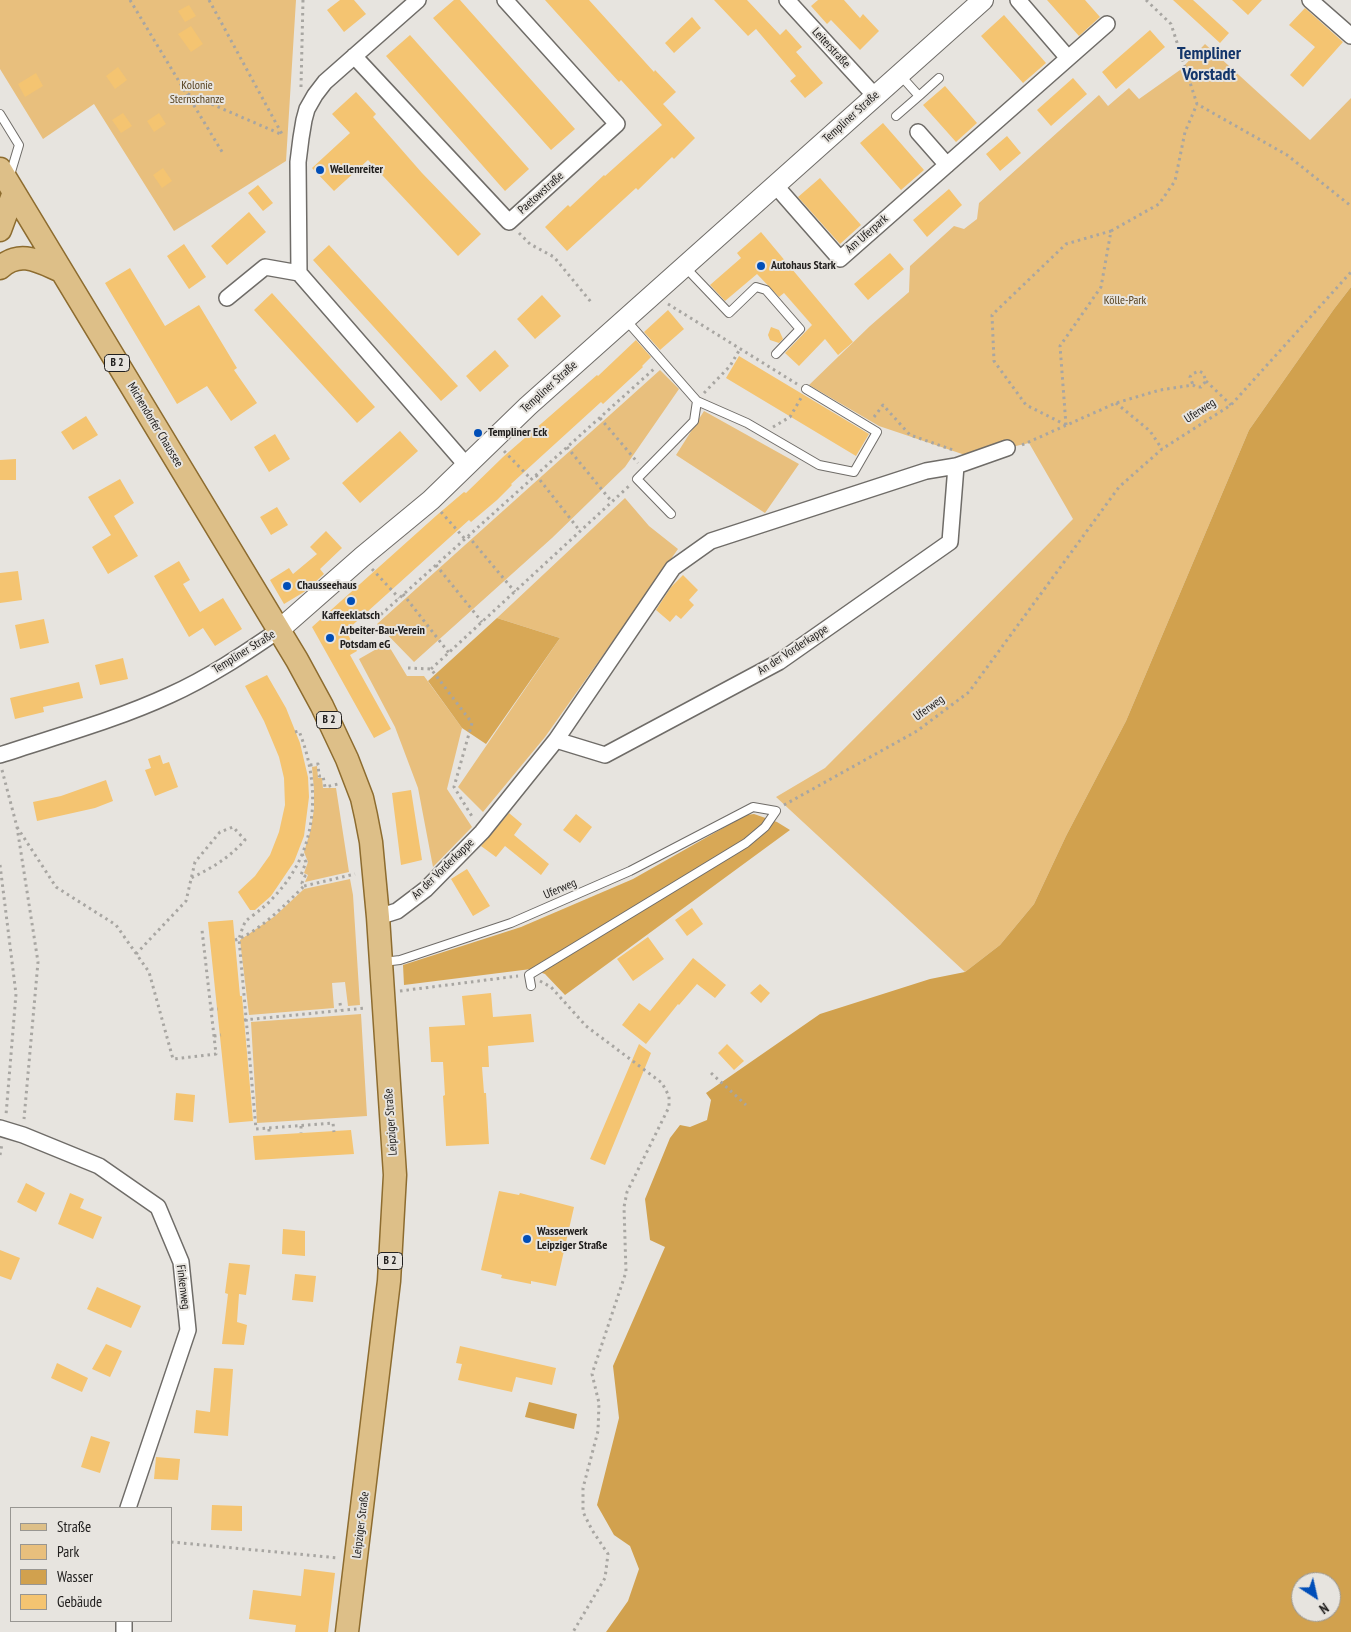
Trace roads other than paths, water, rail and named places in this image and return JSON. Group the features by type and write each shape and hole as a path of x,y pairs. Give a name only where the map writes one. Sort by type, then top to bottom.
{"main road":[{"path":"0,230 7,181"},
{"name":"Michendorfer Chaussee","path":"7,181 279,630"},
{"path":"0,268 7,261 31,258 61,271"},
{"name":"Leipziger Straße","path":"279,630 322,706 355,781 366,816 371,842 378,916 395,1175 389,1281 357,1563 347,1632"}],"street":[{"path":"418,0 324,82 307,110 298,162 299,272 467,466"},
{"name":"Paetowstraße","path":"354,56 509,222 617,124 505,0"},
{"name":"Leiterstraße","path":"787,0 875,96"},
{"name":"Templiner Straße","path":"0,755 138,709 171,695 204,677 279,630 362,557 431,500 625,318 983,0"},
{"path":"1018,0 1068,58"},
{"path":"1310,0 1351,36"},
{"name":"Am Uferpark","path":"774,185 840,259 1107,24"},
{"path":"918,132 947,165"},
{"path":"226,298 264,267 299,272"},
{"name":"An der Vorderkappe","path":"378,916 397,911 426,889 482,832 556,740 673,568 711,541 926,471 956,466 1007,448"},
{"name":"An der Vorderkappe","path":"556,740 605,755 779,662 950,542 956,466"},
{"name":"Finkenweg","path":"3,1129 23,1135 99,1166 158,1207 181,1262 188,1330 128,1507"}],"lane":[{"path":"900,74 919,96"},
{"path":"896,116 939,78"},
{"path":"0,114 19,145 7,181"},
{"path":"684,266 729,312 756,287 766,290 800,329 776,354"},
{"path":"625,318 697,401 746,424 819,465 854,472 877,432 806,389"},
{"path":"671,514 637,479 694,421 697,401"},
{"name":"Uferweg","path":"381,962 400,960 511,923 630,871 753,807 776,811 765,827 746,843 529,975 531,986"}],"water":[{"path":"1351,287 1351,1632 606,1632 628,1601 639,1569 630,1546 614,1535 597,1505 619,1418 613,1366 665,1247 650,1240 645,1199 670,1138 680,1125 690,1127 707,1120 711,1100 706,1093 820,1014 930,979 965,972 1000,945 1034,904 1066,836 1126,721 1249,430"},
{"path":"529,1402 577,1414 574,1429 525,1417"}],"place":[{"name":"Wellenreiter","path":"320,170"},
{"name":"Autohaus Stark","path":"761,266"},
{"name":"Templiner Eck","path":"478,433"},
{"name":"Chausseehaus","path":"287,586"},
{"name":"Kaffeeklatsch","path":"351,601"},
{"name":"Arbeiter-Bau-Verein Potsdam eG","path":"330,638"},
{"name":"Wasserwerk Leipziger Straße","path":"527,1239"}],"district":[{"name":"Templiner Vorstadt","path":"1209,64"}],"park label":[{"name":"Kolonie Sternschanze","path":"197,93"},
{"name":"Kölle-Park","path":"1125,301"}]}
